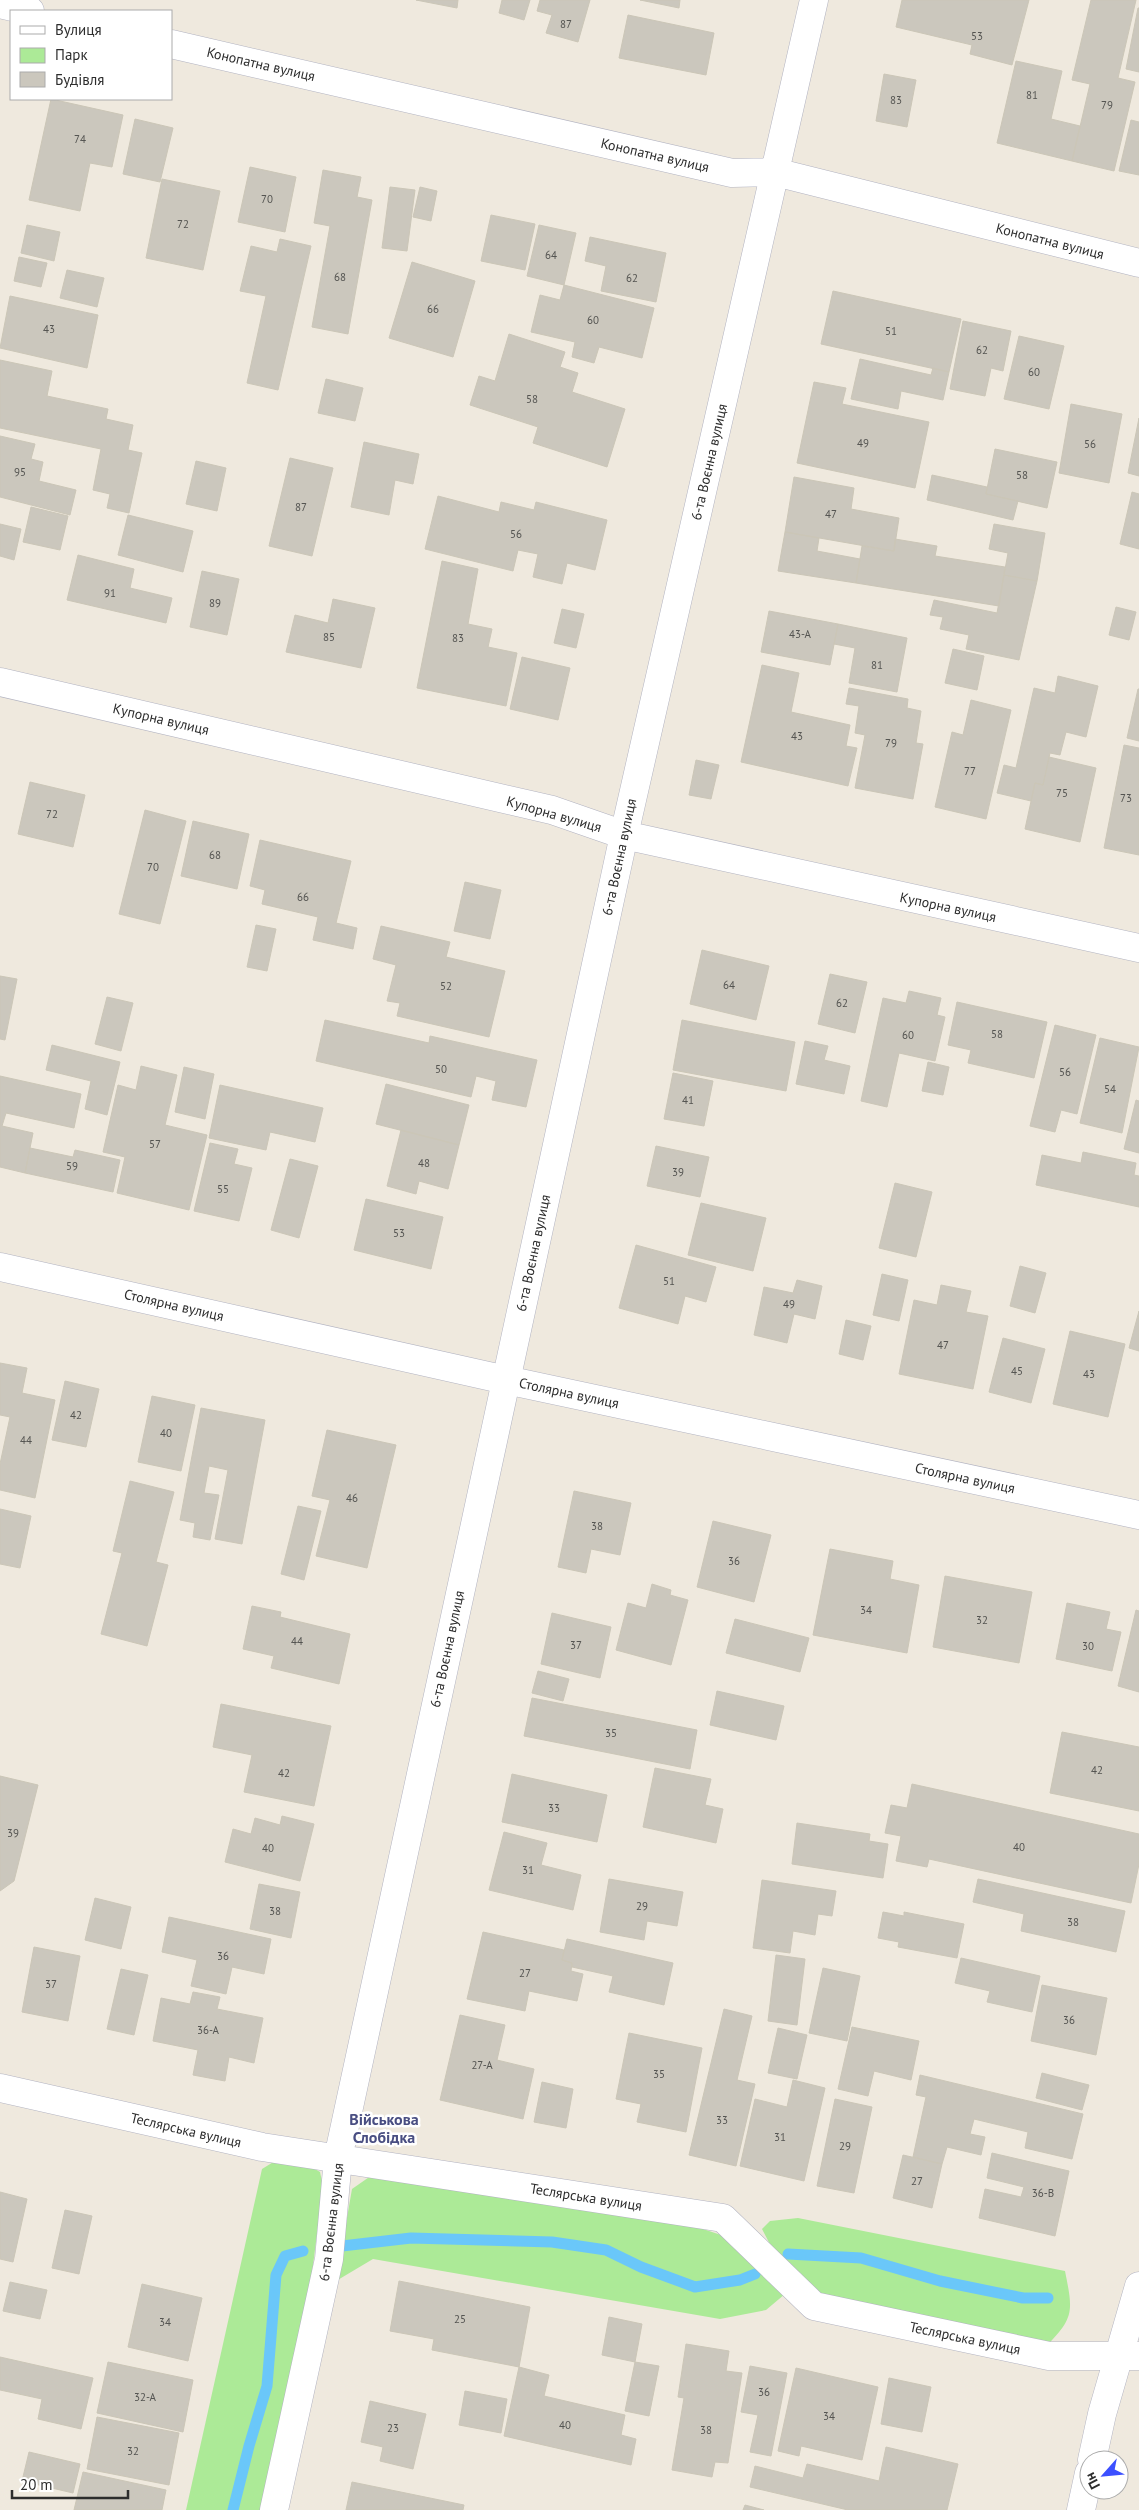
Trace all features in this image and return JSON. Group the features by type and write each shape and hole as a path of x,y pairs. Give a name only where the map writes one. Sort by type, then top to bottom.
{"street":[{"name":"6-та Воєнна вулиця","path":"274,2510 329,2259 338,2158 624,835 814,0"},
{"path":"0,4 26,10"},
{"name":"Конопатна вулиця","path":"172,44 732,173 775,172 1139,263"},
{"name":"Купорна вулиця","path":"0,682 552,810 624,835 1139,948"},
{"name":"Столярна вулиця","path":"0,1267 506,1380 1139,1515"},
{"name":"Теслярська вулиця","path":"0,2088 262,2147 723,2218 814,2306 1049,2356 1130,2356"},
{"path":"1094,2450 1102,2414 1130,2356 1139,2286"}],"green space":[{"path":"275,2161 310,2166 320,2172 323,2186 302,2353 266,2510 186,2510 262,2169"},
{"path":"375,2173 700,2228 733,2239 785,2294 766,2310 720,2319 373,2259 336,2281 352,2189"},
{"path":"798,2218 1065,2271 1070,2305 1069,2313 1061,2329 1044,2348 821,2299 774,2252 762,2229 770,2221"}],"building":[{"path":"416,0 458,0 457,8"},
{"path":"502,0 530,0 524,20 499,13"},
{"path":"540,0 590,0 578,42 546,33 552,15 537,11"},
{"path":"640,0 680,0 679,8"},
{"path":"902,0 1029,0 1012,65 970,54 972,45 896,27"},
{"path":"1091,0 1136,0 1118,78 1135,82 1114,171 1072,161 1090,84 1072,80"},
{"path":"1139,8 1139,72 1126,69"},
{"path":"628,15 714,33 706,75 619,58"},
{"path":"1016,61 1062,71 1051,119 1080,126 1072,161 997,143"},
{"path":"884,74 916,80 907,127 876,121"},
{"path":"51,100 123,115 112,167 90,163 80,211 29,200"},
{"path":"135,119 173,128 160,182 123,174"},
{"path":"1131,120 1139,122 1139,175 1119,171"},
{"path":"250,167 296,177 285,232 238,222"},
{"path":"323,170 361,177 357,197 372,200 348,334 312,327 330,226 314,223"},
{"path":"162,179 220,191 203,270 146,258"},
{"path":"390,187 415,190 407,251 382,248"},
{"path":"420,187 437,191 431,221 413,217"},
{"path":"491,215 535,224 525,270 481,261"},
{"path":"27,225 60,232 54,261 21,253"},
{"path":"539,225 576,233 564,285 527,276"},
{"path":"590,237 666,253 656,302 601,291 606,266 585,261"},
{"path":"280,239 311,246 278,390 247,383 266,296 240,291 251,246 277,252"},
{"path":"19,257 47,263 41,287 14,281"},
{"path":"412,262 475,281 453,357 389,338"},
{"path":"67,270 104,278 97,307 60,298"},
{"path":"564,285 654,308 642,358 599,347 594,363 572,357 575,342 531,332 540,295 560,300"},
{"path":"833,291 961,319 949,372 821,344"},
{"path":"10,296 98,315 87,368 0,348"},
{"path":"963,321 1011,331 1003,371 991,368 985,396 950,389"},
{"path":"509,334 565,352 560,367 578,373 572,392 625,409 607,467 533,443 538,427 470,405 479,376 495,381"},
{"path":"1019,336 1064,346 1049,409 1004,399"},
{"path":"860,359 931,375 933,368 949,372 943,400 901,391 898,409 851,399"},
{"path":"0,360 52,371 47,396 108,409 106,419 133,425 128,450 142,453 129,513 107,508 110,494 93,490 101,449 0,428"},
{"path":"326,379 363,388 355,421 318,413"},
{"path":"814,382 846,388 842,404 929,422 915,488 797,463"},
{"path":"1071,404 1122,414 1109,483 1059,473"},
{"path":"1139,418 1139,476 1128,473"},
{"path":"0,436 35,444 31,459 43,462 39,481 76,490 70,515 0,497"},
{"path":"364,442 419,454 413,484 395,480 389,515 351,507"},
{"path":"995,449 1057,462 1047,508 986,494"},
{"path":"290,458 333,468 312,556 269,546"},
{"path":"196,461 226,468 217,511 186,504"},
{"path":"932,475 987,487 986,494 1018,501 1013,520 927,500"},
{"path":"794,477 854,488 851,509 899,518 894,551 785,532"},
{"path":"1132,492 1139,494 1139,549 1120,544"},
{"path":"438,496 499,512 501,502 534,510 536,502 607,520 595,570 567,563 562,584 533,577 538,554 518,550 513,571 425,549"},
{"path":"31,507 68,516 60,550 23,542"},
{"path":"128,515 193,531 183,572 118,555"},
{"path":"0,524 21,529 14,560 0,556"},
{"path":"994,524 1045,533 1037,581 1004,575 1008,553 989,549"},
{"path":"785,532 819,538 817,551 860,559 856,583 778,571"},
{"path":"895,539 937,546 935,556 1005,567 999,606 856,583 862,546 894,551"},
{"path":"78,555 134,569 130,588 172,598 166,623 67,600"},
{"path":"442,561 478,569 468,624 492,629 488,647 517,653 506,706 417,688"},
{"path":"202,571 239,579 227,635 190,627"},
{"path":"1004,575 1037,581 1019,660 966,649 969,635 940,629 943,617 930,615 934,600 997,613"},
{"path":"333,599 375,608 361,668 286,652 295,615 328,623"},
{"path":"1116,607 1136,612 1129,640 1109,635"},
{"path":"562,609 584,614 576,648 554,643"},
{"path":"769,611 838,624 830,665 761,652"},
{"path":"838,624 907,638 897,692 849,683 855,648 834,644"},
{"path":"953,649 984,656 977,690 945,683"},
{"path":"522,657 570,668 558,720 510,709"},
{"path":"762,665 799,673 791,712 850,725 846,746 857,748 848,786 741,762"},
{"path":"1058,676 1098,686 1086,737 1066,732 1060,755 1050,753 1043,785 1035,783 1031,801 997,793 1004,765 1016,768 1034,688 1055,693"},
{"path":"849,688 908,699 907,708 921,711 916,743 923,744 913,799 855,788 865,735 855,733 859,706 846,704"},
{"path":"1139,689 1139,741 1127,738"},
{"path":"971,700 1011,710 986,819 935,807 952,732 963,735"},
{"path":"1124,745 1139,748 1139,855 1104,848"},
{"path":"1049,757 1096,768 1080,842 1025,829 1035,783 1043,785"},
{"path":"696,760 719,765 711,799 689,795"},
{"path":"30,782 85,795 73,847 18,834"},
{"path":"145,810 186,821 160,924 119,914"},
{"path":"193,821 249,834 237,889 181,876"},
{"path":"260,840 351,861 336,923 357,928 353,949 313,940 318,917 262,904 265,890 250,886"},
{"path":"465,882 501,890 490,939 454,931"},
{"path":"256,925 276,929 267,971 247,967"},
{"path":"381,926 450,942 446,957 505,971 489,1037 397,1016 400,1003 387,1001 396,965 373,959"},
{"path":"702,950 769,966 756,1020 690,1004"},
{"path":"830,974 867,982 855,1033 818,1024"},
{"path":"0,976 17,979 5,1040 0,1039"},
{"path":"909,991 941,998 937,1015 945,1017 935,1061 899,1053 887,1107 861,1101 883,998 906,1003"},
{"path":"107,997 133,1003 121,1051 95,1044"},
{"path":"957,1002 1047,1022 1034,1078 968,1063 971,1050 948,1045"},
{"path":"325,1020 429,1043 430,1036 537,1060 526,1107 492,1100 496,1081 476,1076 471,1097 316,1061"},
{"path":"682,1020 795,1042 786,1091 673,1070"},
{"path":"1055,1025 1096,1035 1077,1114 1061,1110 1055,1132 1030,1126"},
{"path":"1100,1038 1139,1047 1122,1133 1080,1123"},
{"path":"805,1041 828,1046 824,1060 850,1066 844,1094 796,1084"},
{"path":"52,1045 120,1062 107,1115 85,1109 91,1081 46,1070"},
{"path":"928,1062 949,1067 943,1095 922,1091"},
{"path":"141,1066 177,1075 165,1125 207,1135 189,1210 117,1193 125,1157 103,1152 118,1085 136,1090"},
{"path":"184,1067 214,1074 205,1119 175,1112"},
{"path":"673,1073 713,1081 704,1126 664,1119"},
{"path":"0,1076 81,1094 74,1128 6,1113 2,1126 33,1133 25,1173 0,1167"},
{"path":"386,1084 469,1105 459,1145 376,1124"},
{"path":"220,1085 323,1108 315,1142 270,1132 266,1150 209,1138"},
{"path":"1136,1100 1139,1101 1139,1153 1124,1149"},
{"path":"401,1130 459,1145 448,1189 419,1181 416,1194 387,1186"},
{"path":"210,1143 238,1149 234,1164 252,1168 239,1221 194,1211"},
{"path":"656,1146 709,1157 700,1197 647,1186"},
{"path":"30,1148 73,1157 75,1150 120,1160 113,1192 25,1173"},
{"path":"1083,1152 1136,1163 1134,1175 1139,1176 1139,1207 1036,1185 1042,1155 1081,1163"},
{"path":"290,1159 318,1166 299,1238 271,1230"},
{"path":"895,1183 932,1192 916,1257 879,1248"},
{"path":"366,1199 443,1217 431,1269 354,1250"},
{"path":"701,1203 766,1218 753,1271 688,1255"},
{"path":"636,1245 716,1267 706,1302 685,1296 678,1324 619,1308"},
{"path":"1020,1266 1046,1273 1035,1313 1010,1306"},
{"path":"882,1274 908,1280 899,1321 873,1315"},
{"path":"797,1280 822,1286 815,1319 794,1314 787,1343 754,1335 764,1287 793,1293"},
{"path":"941,1285 971,1291 966,1312 988,1316 973,1389 899,1374 914,1300 937,1305"},
{"path":"1139,1311 1139,1351 1129,1348"},
{"path":"846,1320 871,1326 863,1360 839,1354"},
{"path":"1070,1331 1125,1344 1108,1417 1053,1404"},
{"path":"1003,1338 1045,1349 1031,1403 989,1392"},
{"path":"0,1363 27,1368 22,1393 55,1400 35,1498 0,1490 0,1464 10,1417 0,1415"},
{"path":"65,1381 99,1389 86,1447 52,1440"},
{"path":"152,1396 195,1405 181,1471 138,1462"},
{"path":"201,1408 265,1420 242,1544 215,1539 228,1470 209,1466 204,1493 219,1495 210,1540 193,1537 195,1523 180,1520"},
{"path":"327,1430 396,1445 367,1568 316,1556 330,1500 312,1496"},
{"path":"130,1481 174,1492 156,1562 168,1565 147,1646 101,1634 122,1553 113,1551"},
{"path":"574,1491 631,1503 620,1555 591,1549 586,1573 558,1567"},
{"path":"298,1506 321,1511 304,1580 281,1574"},
{"path":"0,1509 31,1516 20,1568 0,1564"},
{"path":"713,1521 771,1535 754,1602 697,1587"},
{"path":"830,1549 893,1561 890,1579 919,1585 907,1653 813,1635"},
{"path":"945,1576 1032,1592 1019,1663 933,1647"},
{"path":"652,1584 671,1590 670,1595 688,1600 671,1665 616,1650 628,1603 646,1608"},
{"path":"1067,1603 1110,1612 1106,1629 1121,1632 1112,1671 1056,1659"},
{"path":"252,1606 281,1612 280,1617 350,1634 339,1684 271,1668 274,1656 243,1649"},
{"path":"1136,1610 1139,1611 1139,1692 1118,1686"},
{"path":"552,1613 611,1627 600,1678 541,1664"},
{"path":"735,1619 809,1638 800,1672 726,1653"},
{"path":"538,1671 569,1679 563,1701 532,1693"},
{"path":"717,1691 784,1706 776,1740 710,1725"},
{"path":"532,1698 697,1730 690,1769 524,1736"},
{"path":"221,1704 331,1726 314,1806 244,1792 252,1755 213,1747"},
{"path":"1062,1732 1139,1747 1139,1811 1050,1793"},
{"path":"655,1768 711,1779 705,1805 723,1809 716,1843 643,1827"},
{"path":"512,1774 607,1795 597,1842 502,1822"},
{"path":"0,1776 38,1785 14,1881 0,1891"},
{"path":"912,1784 1139,1834 1139,1864 1131,1903 929,1859 927,1867 896,1861 901,1836 885,1833 891,1805 907,1808"},
{"path":"282,1816 314,1824 300,1881 225,1862 233,1829 251,1834 255,1818 280,1825"},
{"path":"797,1823 870,1834 869,1841 888,1844 883,1878 792,1864"},
{"path":"504,1832 547,1843 541,1865 581,1875 573,1910 489,1890"},
{"path":"609,1879 683,1892 677,1926 647,1921 644,1940 600,1932"},
{"path":"978,1879 1125,1911 1116,1952 1021,1931 1024,1914 973,1902"},
{"path":"762,1880 836,1891 832,1916 818,1914 815,1935 793,1931 790,1953 753,1948"},
{"path":"259,1884 300,1892 291,1938 250,1929"},
{"path":"95,1898 131,1907 121,1949 85,1940"},
{"path":"883,1912 904,1916 904,1912 964,1924 957,1958 898,1947 899,1942 878,1938"},
{"path":"169,1917 271,1939 264,1974 232,1967 226,1994 191,1986 197,1960 162,1952"},
{"path":"483,1932 564,1950 562,1960 572,1963 571,1971 583,1974 577,2001 529,1991 525,2011 467,1999"},
{"path":"567,1939 673,1963 664,2005 609,1992 613,1976 572,1967 572,1963 562,1960"},
{"path":"34,1947 80,1956 68,2021 22,2012"},
{"path":"776,1955 805,1959 797,2025 768,2021"},
{"path":"961,1958 1040,1976 1032,2012 987,2002 990,1991 955,1983"},
{"path":"823,1968 860,1976 847,2041 809,2033"},
{"path":"121,1969 148,1975 134,2035 107,2029"},
{"path":"1042,1985 1107,1998 1096,2055 1031,2041"},
{"path":"193,1992 220,1997 217,2009 263,2018 254,2063 229,2057 225,2081 193,2075 198,2050 153,2041 161,1998 190,2004"},
{"path":"724,2009 752,2016 737,2080 755,2084 736,2166 689,2155"},
{"path":"460,2015 505,2025 497,2060 534,2069 523,2119 440,2100"},
{"path":"852,2027 919,2041 911,2080 874,2071 868,2096 838,2089"},
{"path":"778,2028 807,2035 797,2079 768,2073"},
{"path":"629,2033 702,2048 686,2132 637,2122 641,2104 616,2099"},
{"path":"1042,2073 1089,2085 1082,2110 1036,2098"},
{"path":"920,2075 1083,2114 1072,2159 1025,2148 1028,2132 974,2119 970,2134 985,2137 981,2155 947,2147 942,2164 913,2157 926,2097 916,2095"},
{"path":"793,2080 825,2088 804,2181 740,2166 755,2099 787,2107"},
{"path":"542,2082 573,2089 566,2128 534,2122"},
{"path":"835,2099 872,2107 854,2193 817,2186"},
{"path":"992,2153 1069,2171 1055,2236 979,2218 985,2189 1021,2197 1024,2187 987,2178"},
{"path":"903,2155 942,2164 932,2208 893,2198"},
{"path":"0,2192 27,2199 13,2262 0,2259"},
{"path":"65,2210 92,2216 79,2274 52,2268"},
{"path":"399,2281 530,2307 519,2367 432,2350 434,2339 390,2331"},
{"path":"10,2282 47,2290 40,2319 3,2311"},
{"path":"142,2284 202,2298 188,2361 128,2347"},
{"path":"609,2317 642,2324 635,2362 602,2355"},
{"path":"686,2344 729,2351 726,2371 742,2373 728,2463 715,2462 712,2477 672,2470 684,2398 678,2397"},
{"path":"0,2357 93,2378 81,2429 38,2419 42,2399 0,2390"},
{"path":"108,2362 193,2380 183,2432 97,2413"},
{"path":"635,2362 659,2366 649,2416 625,2411"},
{"path":"750,2366 787,2373 771,2456 750,2452 758,2415 741,2412"},
{"path":"519,2367 549,2375 544,2396 625,2415 621,2435 636,2439 631,2465 504,2436"},
{"path":"796,2368 878,2387 862,2460 801,2446 799,2456 778,2451"},
{"path":"889,2378 931,2387 922,2432 881,2424"},
{"path":"465,2391 507,2399 501,2433 459,2425"},
{"path":"370,2401 426,2414 413,2469 380,2461 383,2447 361,2442"},
{"path":"97,2417 179,2433 169,2485 87,2469"},
{"path":"886,2447 958,2464 947,2510 848,2510 750,2487 755,2466 803,2478 807,2464 879,2481"},
{"path":"29,2452 80,2464 73,2493 22,2481"},
{"path":"83,2472 166,2490 162,2510 74,2510"},
{"path":"352,2482 464,2505 463,2510 346,2510"},
{"path":"745,2505 764,2510 743,2510"}],"waterway":[{"path":"342,2246 411,2238 552,2242 606,2250 641,2267 695,2287 740,2280 755,2274"},
{"path":"233,2510 267,2386 276,2275 285,2256 303,2251"},
{"path":"788,2254 861,2258 940,2281 1023,2298 1048,2298"}],"district":[{"name":"Військова Слобідка","path":"384,2128"}]}
